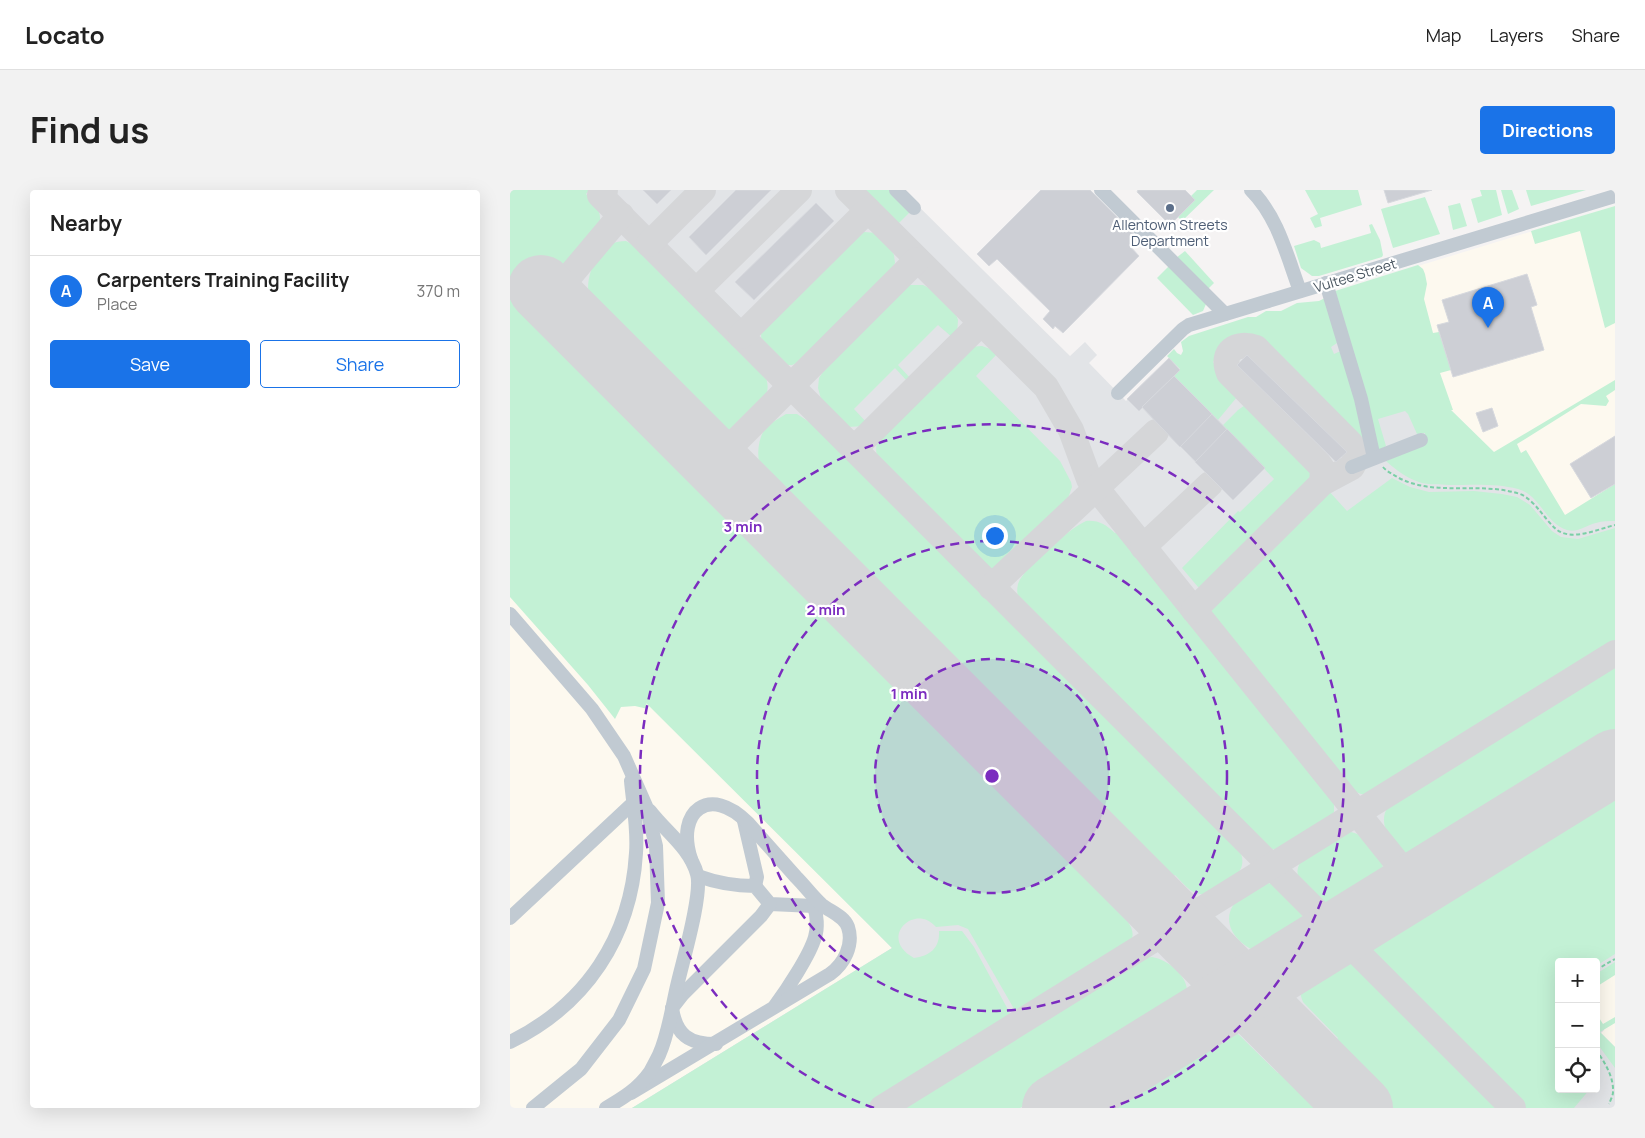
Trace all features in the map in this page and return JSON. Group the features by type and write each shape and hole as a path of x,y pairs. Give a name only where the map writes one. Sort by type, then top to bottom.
{"street":[{"path":"896,190 914,208"},
{"path":"1101,190 1225,314"},
{"path":"1251,190 1272,217 1300,291"},
{"name":"Vultee Street","path":"1118,393 1189,325 1615,196"},
{"path":"1326,283 1333,312 1362,399 1374,458"},
{"path":"1352,467 1421,440"},
{"path":"510,614 592,709 624,756 631,770 640,805 656,846 658,903 644,969 619,1020 581,1069 533,1108"},
{"path":"606,1108 716,1044 830,974 838,969 844,960 849,942 848,927 843,920 816,904 744,819 722,805 714,803 699,808 693,814 687,829 686,841 698,876 694,915 659,1055 650,1072 631,1093"},
{"path":"640,805 681,845 691,859"},
{"path":"510,918 640,805"},
{"path":"510,1042 552,1017 580,991 607,956 622,924 631,891 640,805"},
{"path":"744,819 757,877 755,886"},
{"path":"698,876 715,882 739,886 755,886"},
{"path":"755,886 770,904"},
{"path":"770,904 816,904"},
{"path":"716,1044 694,1042 686,1037 674,1022 672,1008 683,994 756,921 770,904"},
{"path":"771,1010 789,985 812,946 816,936 816,904"}],"path":[{"path":"1374,458 1386,471 1408,482 1425,487 1466,487 1521,494 1557,530 1564,534 1576,535 1615,525"},
{"path":"1600,967 1615,958"},
{"path":"1600,1055 1609,1071 1613,1092 1609,1104"}],"shaded area":[{"path":"510,190 902,190 1070,356 1085,342 1097,355 1089,363 1126,401 1169,358 1180,369 1212,341 1323,302 1569,527 1615,499 1615,971 1600,980 1600,958 1555,958 1555,1093 1600,1093 1600,1024 1604,1030 1601,1033 1615,1047 1615,1108 632,1108 892,948 510,559"},
{"path":"1615,206 1615,499 1569,527 1338,297 1336,291"},
{"path":"510,566 892,948 632,1108 510,1108"},
{"path":"1615,971 1615,1047 1600,1032 1604,1030 1600,1024 1600,980"}],"green space":[{"path":"510,190 590,190 586,194 599,213 600,221 597,229 581,250 529,301 1139,911 1128,922 1133,935 1126,947 1017,1014 968,929 958,925 936,927 928,920 918,918 903,926 899,933 899,941 903,950 914,958 925,955 933,950 938,942 939,931 962,931 974,947 1012,1017 865,1108 632,1108 892,948 646,703 648,709 635,706 621,707 615,719 588,685 510,597"},
{"path":"858,190 892,190 912,210 896,226"},
{"path":"1197,190 1214,190 1182,221 1178,217 1195,200 1191,196"},
{"path":"1305,190 1358,190 1362,205 1320,218 1322,226 1315,228 1310,218 1318,214"},
{"path":"1480,190 1496,190 1502,215 1478,223 1471,199 1482,196"},
{"path":"1501,190 1512,190 1519,209 1508,214"},
{"path":"1526,190 1586,190 1531,206"},
{"path":"1425,197 1440,234 1393,248 1381,209"},
{"path":"1460,203 1467,226 1453,230 1448,206"},
{"path":"1615,206 1615,323 1605,328 1580,231 1535,244 1531,231"},
{"path":"1372,224 1380,240 1382,257 1319,276 1312,276 1301,268 1294,246 1314,240 1320,243 1321,248 1371,233 1369,225"},
{"path":"864,232 877,233 890,247 894,255 895,263 887,280 806,359 792,365 783,365 765,348 761,339 762,325 850,237"},
{"path":"626,241 642,250 658,264 764,373 768,388 763,402 726,438 717,441 604,329 593,309 588,290 592,268 605,248 611,244"},
{"path":"1185,251 1214,283 1207,290 1176,258"},
{"path":"1170,265 1206,304 1203,311 1193,315 1157,278"},
{"path":"1418,265 1425,274 1427,284 1424,299 1433,333 1439,332 1451,370 1440,373 1453,410 1451,410 1494,452 1615,380 1615,390 1606,396 1609,401 1606,406 1581,404 1517,444 1521,453 1526,450 1565,515 1615,484 1615,521 1598,522 1571,531 1560,527 1532,497 1518,489 1492,485 1428,484 1407,477 1386,461 1425,444 1425,433 1417,434 1405,411 1378,419 1386,446 1378,451 1335,291"},
{"path":"908,285 923,285 935,291 955,312 958,320 957,334 953,338 938,325 898,365 912,380 909,383 895,368 854,409 867,423 864,426 848,427 833,416 821,399 818,388 819,378 832,358 893,297"},
{"path":"1325,298 1340,341 1331,347 1334,354 1343,350 1365,444 1361,447 1258,343 1251,340 1244,339 1233,342 1213,362 1244,394 1237,397 1218,420 1174,376 1180,369 1167,356 1174,349 1181,355 1183,351 1181,342 1189,336 1248,317 1256,317 1266,311 1281,311 1297,303 1319,301"},
{"path":"982,346 993,350 997,354 976,376 1060,461 1072,487 1066,504 1050,525 1010,564 997,569 981,566 882,467 876,454 878,440 883,431 964,351 969,347"},
{"path":"1251,401 1310,460 1313,471 1312,481 1309,488 1211,585 1200,588 1182,568 1238,511 1240,512 1274,479 1223,425 1238,410"},
{"path":"786,414 797,414 823,431 1233,840 1240,851 1242,865 1231,881 1212,893 1200,894 1183,884 1175,875 1164,887 774,497 761,470 758,452 759,443 767,424"},
{"path":"1392,478 1410,487 1429,492 1474,491 1517,497 1530,505 1552,531 1561,537 1578,539 1615,528 1615,644 1372,795 1361,794 1351,790 1212,619 1212,605 1225,589 1327,489 1347,511"},
{"path":"1086,521 1099,522 1115,533 1118,532 1175,606 1178,606 1334,797 1334,812 1329,821 1289,846 1280,849 1270,849 1263,846 1022,607 1018,599 1017,590 1018,584 1028,568 1048,549"},
{"path":"1615,665 1615,740 1428,856 1412,857 1398,849 1392,842 1385,826 1384,818 1386,810 1391,804"},
{"path":"1615,780 1615,954 1600,963 1600,958 1555,958 1555,1093 1587,1093 1574,1108 1524,1108 1373,958 1370,953 1369,943 1376,930 1384,923"},
{"path":"1351,832 1365,838 1379,854 1383,875 1379,884 1373,889 1345,906 1337,909 1327,909 1322,907 1302,884 1298,877 1299,864 1305,857 1342,833"},
{"path":"1268,883 1275,885 1295,902 1303,917 1303,925 1299,935 1268,955 1256,952 1246,946 1238,939 1229,921 1230,912 1236,902 1254,888"},
{"path":"1331,956 1352,959 1501,1108 1384,1108 1327,1050 1338,1038 1303,1002 1300,985 1305,973"},
{"path":"1152,957 1165,962 1182,976 1187,989 1187,996 1182,1008 1020,1108 900,1108 1143,958"},
{"path":"1615,962 1615,975 1600,984 1600,971"},
{"path":"1615,1017 1615,1023 1600,1032 1600,1019 1603,1024"},
{"path":"1227,1027 1235,1031 1278,1073 1304,1075 1336,1108 1084,1108 1212,1029"},
{"path":"1600,1032 1615,1047 1615,1068 1600,1047"}],"building":[{"path":"643,190 671,190 657,204"},
{"path":"736,190 771,190 706,255 689,237"},
{"path":"1041,190 1090,190 1137,237 1129,245 1139,256 1063,333 1055,326 1053,329 1043,319 1050,311 997,259 989,266 977,254"},
{"name":"Allentown Streets Department","path":"1138,190 1185,190 1195,200 1170,225 1137,192"},
{"path":"1384,190 1432,190 1388,203"},
{"path":"816,203 834,221 754,300 735,282"},
{"path":"1527,274 1537,305 1531,307 1544,350 1453,377 1437,325 1449,322 1442,300"},
{"path":"1247,355 1347,452 1336,462 1237,365"},
{"path":"1169,358 1180,370 1139,411 1127,399"},
{"path":"1174,376 1265,468 1233,500 1142,407"},
{"path":"1174,376 1212,414 1180,447 1142,407"},
{"path":"1492,408 1498,426 1483,432 1476,413"},
{"path":"1227,429 1265,468 1233,500 1195,462"},
{"path":"1615,436 1615,484 1591,498 1570,464"}],"taxiway":[{"path":"605,190 600,195 1513,1108"},
{"path":"649,244 703,190"},
{"path":"696,291 799,190"},
{"path":"848,190 1046,387 1071,430 1089,479 1415,885"},
{"path":"741,336 868,210"},
{"path":"551,298 621,215"},
{"path":"715,462 917,260"},
{"path":"854,449 981,323"},
{"path":"1194,610 1322,483 1352,467 1355,461 1355,450 1351,444 1256,348 1242,346 1232,350 1227,359 1229,373 1319,464 1323,470 1322,483"},
{"path":"991,587 1156,432"},
{"path":"1143,547 1210,484"},
{"path":"882,1108 1615,653"}],"runway":[{"path":"541,288 1360,1108"},
{"path":"1055,1108 1615,762"}],"place":[{"name":"Allentown Streets Department","path":"1170,208"},
{"name":"Carpenters Training Facility","path":"1488,328"}]}
